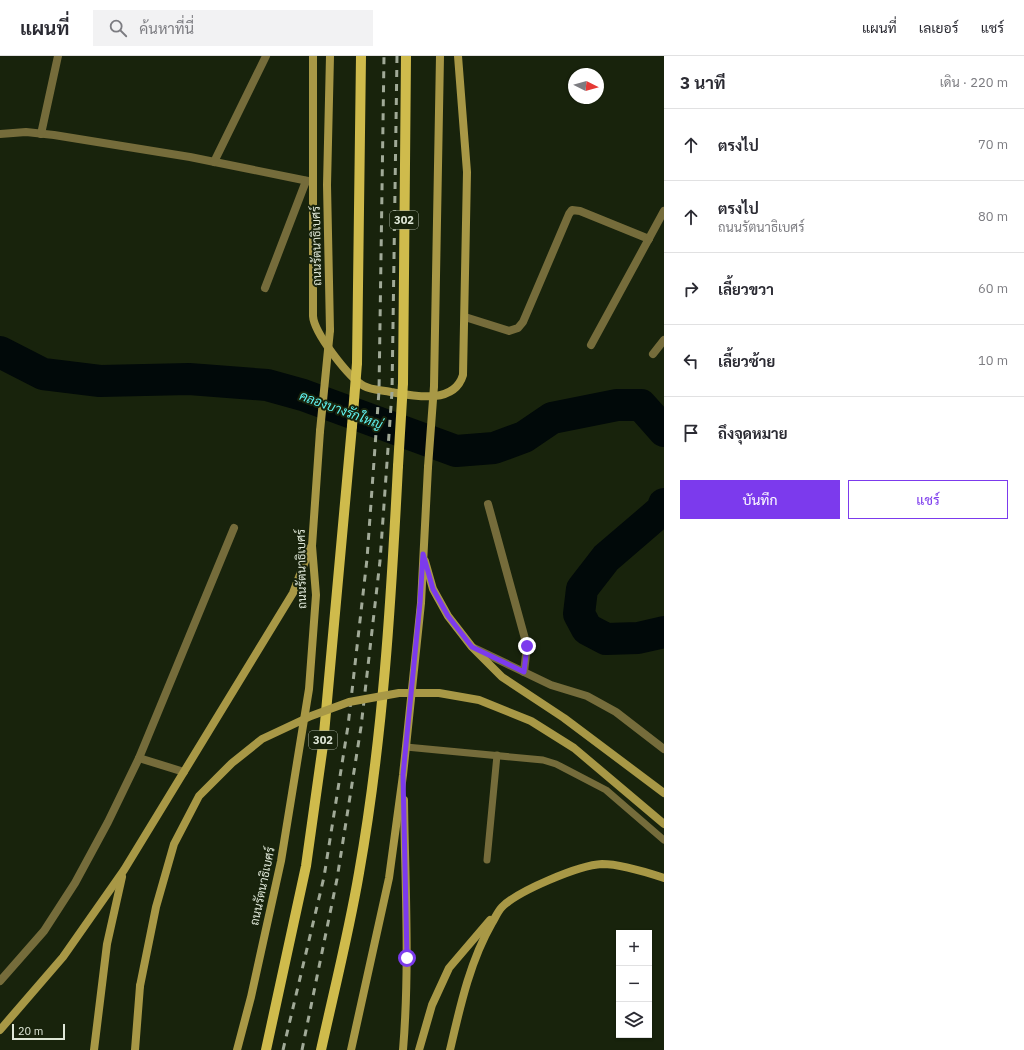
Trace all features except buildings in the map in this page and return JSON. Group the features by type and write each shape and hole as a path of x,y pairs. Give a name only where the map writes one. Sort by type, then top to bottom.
{"main road":[{"path":"312,56 309,181 313,320 334,355 355,381 365,387 421,397 444,394 458,387 463,375 467,172 458,56"},
{"name":"ถนนรัตนาธิเบศร์","path":"237,1050 251,997 281,861 309,689 316,595 312,546 320,431 330,330 327,185 330,56"},
{"name":"302","path":"266,1050 306,866 323,745 357,363 361,56"},
{"name":"302","path":"321,1050 359,872 376,748 391,601 404,383 406,56"},
{"path":"351,1050 389,878 403,775 420,603 434,386 440,56"},
{"path":"0,1030 63,957 124,870 293,593 312,546"},
{"path":"423,554 433,589 448,616 472,647 502,677 564,718 664,794"},
{"path":"135,1050 140,986 156,907 174,844 199,796 232,763 262,739 281,729 349,702 399,693 439,693 479,700 531,721 574,748 664,824"},
{"path":"403,775 407,958 406,1012 403,1050"},
{"path":"419,1050 432,1005 450,968 462,951 502,908 537,885 565,874 602,864 638,870 664,878"},
{"path":"94,1050 106,944 124,870"},
{"path":"450,1050 475,959 482,941 502,908"}],"street":[{"path":"41,134 58,56"},
{"path":"214,162 266,56"},
{"path":"0,134 26,132 41,134 214,162 309,181 265,288"},
{"path":"465,317 509,331 518,328 572,210 580,211 649,239"},
{"path":"591,345 664,211"},
{"path":"653,354 664,340"},
{"path":"488,504 527,646 524,672"},
{"path":"0,981 44,931 76,883 139,758 234,528"},
{"path":"472,647 550,685 587,696 616,712 664,750"},
{"path":"139,758 184,772"}],"lane":[{"path":"406,747 543,760 569,770 606,790 664,840"},
{"path":"487,860 497,755"}],"waterway":[{"name":"คลองบางรักใหญ่","path":"0,352 43,374 100,381 189,379 267,385 303,395 456,451 494,448 524,437 552,418 617,405 641,405 664,431"},
{"name":"คลองบางรักใหญ่","path":"664,504 662,510 606,558 582,589 579,614 587,629 606,639 638,638 664,632"}],"railway":[{"path":"283,1050 324,877 348,726 367,559 379,391 384,56"},
{"path":"302,1050 337,879 361,727 380,561 392,392 397,56"}],"route":[{"path":"407,958 403,775 420,603 423,554 433,589 448,616 472,647 524,672 527,646"}]}
